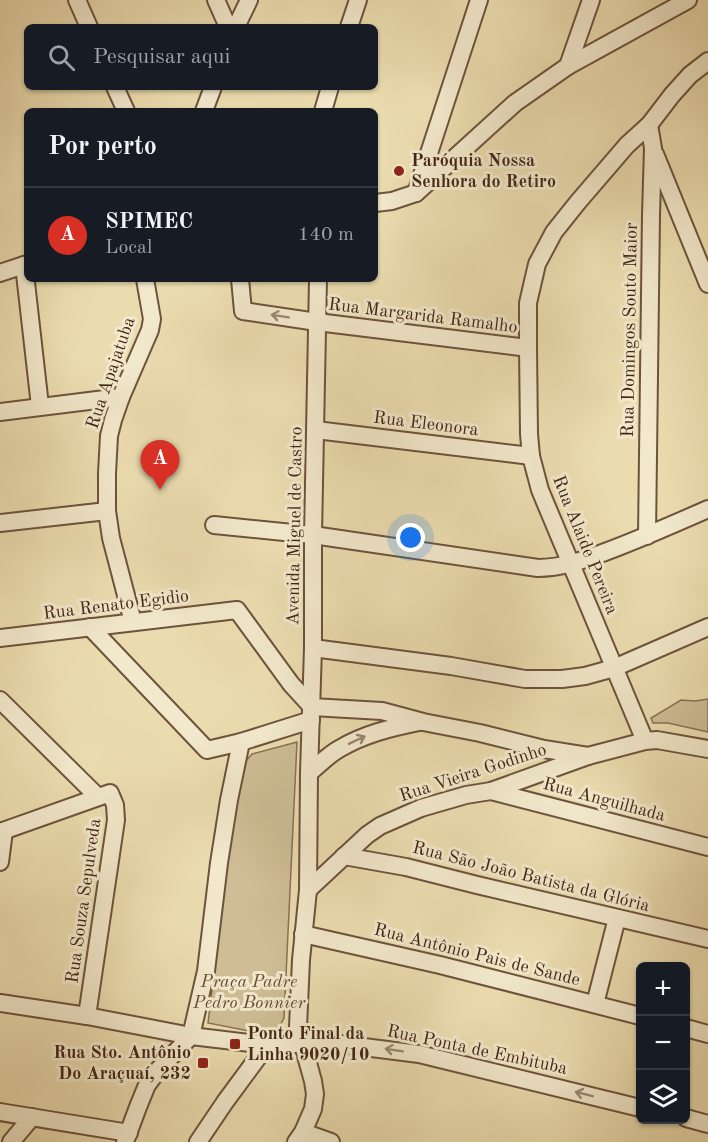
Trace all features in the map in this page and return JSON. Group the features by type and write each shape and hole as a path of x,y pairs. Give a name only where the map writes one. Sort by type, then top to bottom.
{"street":[{"path":"76,0 87,24"},
{"path":"216,0 227,24"},
{"path":"238,24 249,0"},
{"path":"350,24 358,0"},
{"path":"416,193 479,0"},
{"path":"568,66 591,0"},
{"path":"378,203 392,201 416,193 515,103 568,66 688,0"},
{"name":"Rua Alaide Pereira","path":"645,741 540,490 531,456 529,434 528,303 537,264 554,232 627,145 649,125 684,82 708,61"},
{"path":"116,90 125,108"},
{"path":"205,108 212,90"},
{"path":"324,108 329,90"},
{"name":"Rua Domingos Souto Maior","path":"647,536 653,148 649,125"},
{"path":"653,148 708,284"},
{"path":"0,273 24,264"},
{"path":"27,282 40,406"},
{"name":"Rua Apajatuba","path":"133,622 111,538 107,511 106,473 109,436 113,420 150,330 152,319 146,282"},
{"name":"Rua Margarida Ramalho","path":"240,282 243,310 317,322 528,348"},
{"name":"Avenida Miguel de Castro","path":"299,1137 313,1109 315,1094 314,1081 298,1027 308,890 318,282"},
{"path":"0,412 121,397"},
{"name":"Rua Eleonora","path":"316,430 531,456"},
{"path":"214,525 314,535 549,568 571,564 647,536 708,510"},
{"path":"0,523 107,511"},
{"name":"Rua Renato Egidio","path":"0,638 237,610 311,713"},
{"path":"90,627 207,750 241,742 311,713 381,711 423,722 480,732 544,749 588,756"},
{"path":"313,648 451,666 525,679 562,679 585,676 614,668 708,627"},
{"path":"0,700 104,795 2,831 0,862"},
{"path":"309,773 337,750 361,737 423,722"},
{"name":"Rua Vieira Godinho","path":"308,890 367,835 399,817 440,802 491,791 588,756 645,741 657,740 708,749"},
{"path":"0,1112 127,1137 147,1085 191,1036 206,971 219,863 241,742"},
{"name":"Rua Anguilhada","path":"491,791 708,848"},
{"name":"Rua Souza Sepulveda","path":"87,1016 116,820 115,805 104,795"},
{"name":"Rua São João Batista da Glória","path":"344,856 406,867 708,939"},
{"path":"595,1004 617,918"},
{"name":"Rua Antônio Pais de Sande","path":"303,934 441,965 636,1015"},
{"name":"Rua Ponta de Embituba","path":"0,1003 87,1016 191,1036 267,1045 320,1043 360,1046 419,1054 636,1107"},
{"path":"690,1029 708,1034"},
{"path":"198,1142 267,1045"},
{"path":"10,1142 32,1117"},
{"path":"690,1120 708,1124"},
{"path":"299,1137 331,1142"}],"green space":[{"path":"708,699 708,732 668,723 653,723 651,718 681,700"},
{"name":"Praça Padre Pedro Bonnier","path":"297,742 284,1018 278,1029 254,1032 208,1023 236,792 244,763 252,754"}],"place":[{"name":"Paróquia Nossa Senhora do Retiro","path":"399,171"},
{"name":"SPIMEC","path":"160,490"},
{"name":"Ponto Final da Linha 9020/10","path":"235,1044"},
{"name":"Rua Sto. Antônio Do Araçuaí, 232","path":"203,1063"}]}
